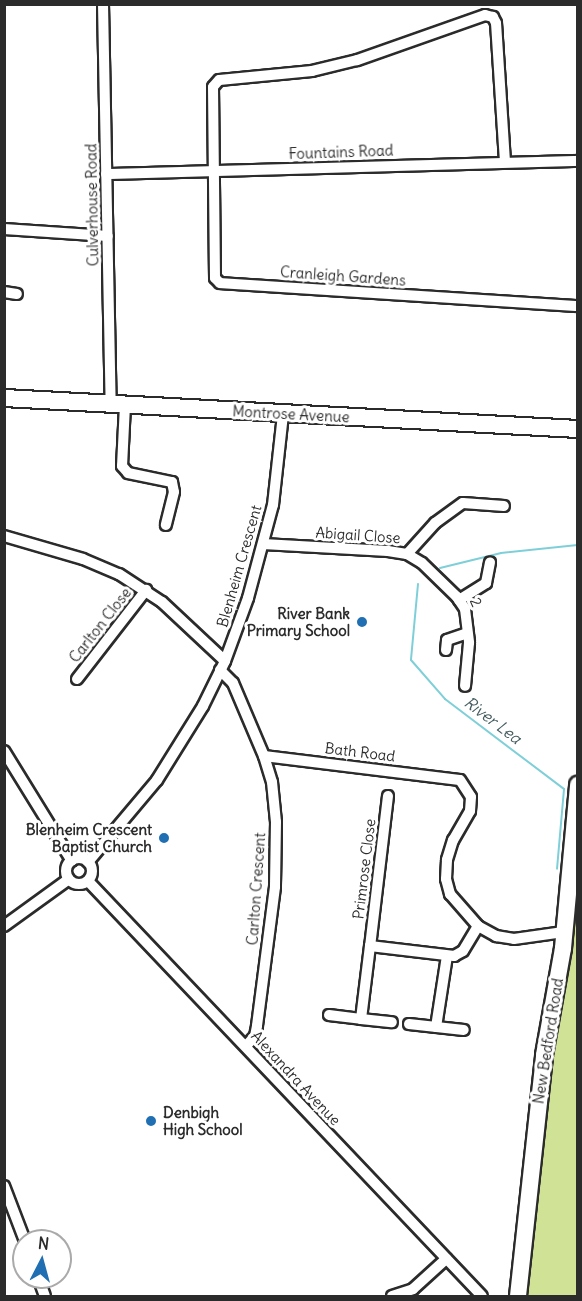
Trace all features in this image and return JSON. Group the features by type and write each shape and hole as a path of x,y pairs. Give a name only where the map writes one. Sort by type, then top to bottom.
{"main road":[{"name":"Montrose Avenue","path":"4,398 577,430"},
{"name":"New Bedford Road","path":"518,1296 544,1055 564,932 577,787"}],"street":[{"name":"Culverhouse Road","path":"103,4 108,236 124,470 128,473 172,482 174,492 166,525"},
{"name":"Cranleigh Gardens","path":"505,162 496,23 493,17 485,15 345,63 312,71 219,80 213,87 215,278 220,283 578,306"},
{"name":"Fountains Road","path":"106,174 578,161"},
{"path":"4,230 108,236"},
{"path":"4,292 17,294"},
{"name":"Blenheim Crescent","path":"88,862 157,780 198,714 223,665 249,598 263,544 278,475 283,414"},
{"name":"Abigail Close","path":"263,544 407,554 435,523 464,503 504,506"},
{"name":"Carlton Crescent","path":"4,536 84,559 110,569 146,590 223,665 233,683 264,756 274,801 276,866 258,1026 255,1036 246,1047"},
{"name":"2","path":"407,554 422,563 472,616 467,633 470,643 465,686"},
{"path":"459,600 486,583 490,562"},
{"name":"Carlton Close","path":"77,679 146,590"},
{"path":"446,650 447,640 467,633"},
{"path":"4,751 72,861"},
{"name":"Bath Road","path":"264,756 460,780 471,797 471,804 470,811 453,840 447,860 446,879 450,894 478,926"},
{"name":"Primrose Close","path":"361,1019 388,796"},
{"path":"80,859 88,862 92,874 87,881 80,884 69,879 66,871 72,861 80,859"},
{"path":"4,926 69,879"},
{"name":"Alexandra Avenue","path":"87,881 482,1296"},
{"path":"370,946 447,956 463,951 478,926 496,936 514,939 564,932"},
{"path":"436,1027 447,956"},
{"path":"329,1015 392,1022"},
{"path":"409,1024 464,1030"},
{"path":"4,1186 20,1229"},
{"path":"392,1296 413,1290 446,1259"}],"green space":[{"path":"577,865 577,1296 520,1296 570,941"}],"waterway":[{"name":"River Lea","path":"440,568 501,553 578,545"},
{"name":"River Lea","path":"418,584 411,660 445,699 564,789 557,869"}],"place":[{"name":"River Bank Primary School","path":"362,622"},
{"name":"Blenheim Crescent Baptist Church","path":"164,838"},
{"name":"Denbigh High School","path":"151,1121"}]}
